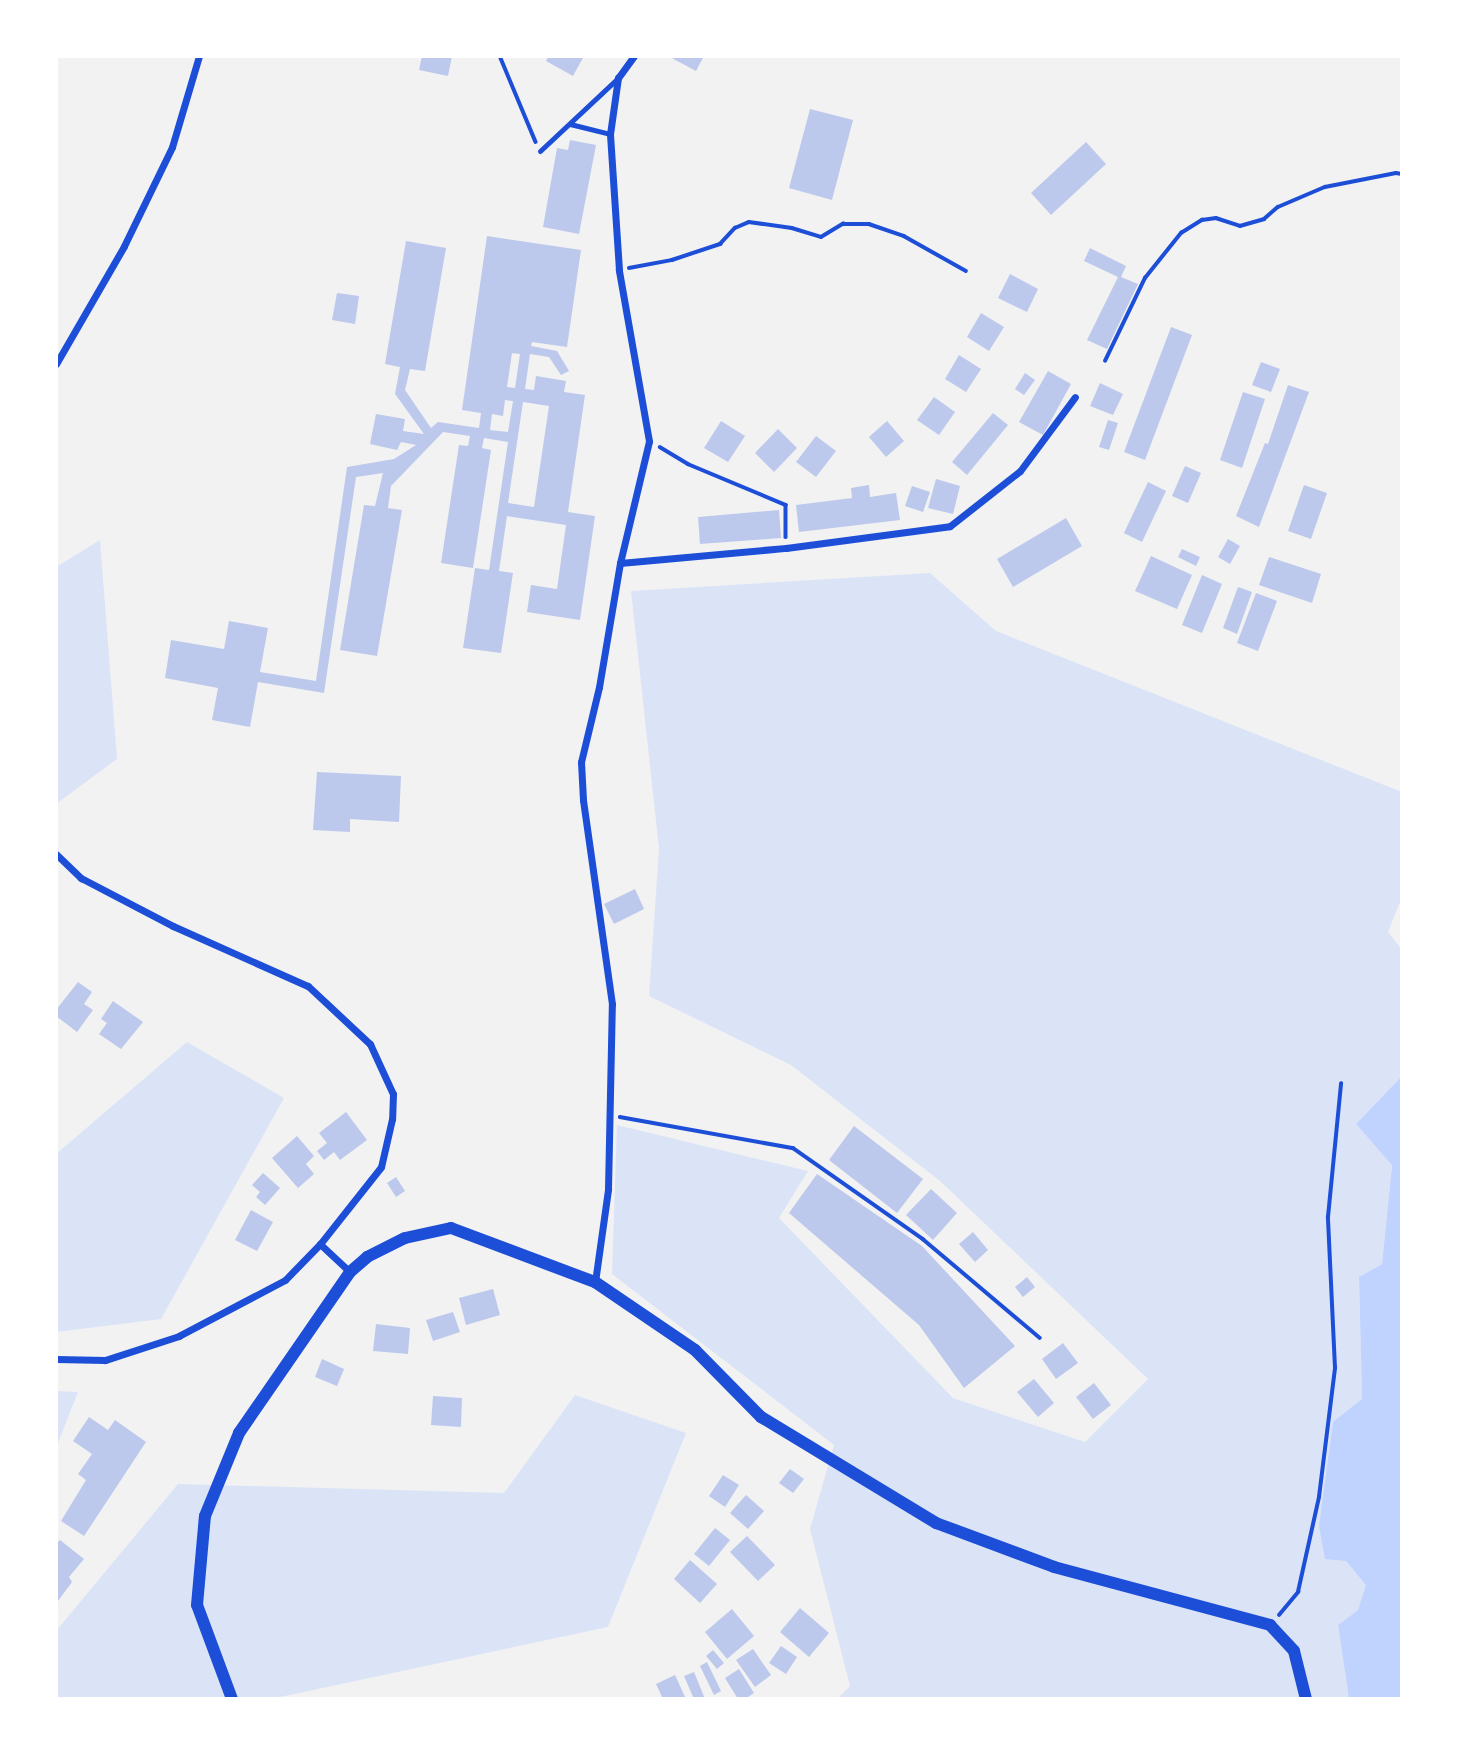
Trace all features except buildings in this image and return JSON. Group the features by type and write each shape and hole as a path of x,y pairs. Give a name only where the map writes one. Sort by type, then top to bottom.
{"street":[{"path":"56,364 124,246 172,147 199,56"},
{"path":"595,1282 608,1189 612,1004 580,769 599,687 620,563 649,441 620,270 610,134 618,78 634,56"},
{"path":"620,563 786,548 950,526 1020,471 1075,397"},
{"path":"56,854 81,878 173,926 308,986 370,1044 393,1094 381,1167 320,1244 285,1280 179,1336 105,1360 56,1359"},
{"path":"232,1699 197,1605 205,1516 239,1433 350,1272 367,1257 405,1238 451,1227 595,1282 695,1350 761,1417 936,1523 1054,1567 1270,1625 1294,1651 1306,1699"},
{"path":"320,1244 350,1272"}],"lane":[{"path":"540,150 618,78"},
{"path":"570,124 610,134"}],"path":[{"path":"500,56 540,150"},
{"path":"1105,361 1145,278 1181,233 1209,219 1240,226 1264,219 1278,207 1325,187 1402,174"},
{"path":"620,270 672,260 720,244 736,228 749,222 792,228 821,237 843,224 869,224 904,236 966,271"},
{"path":"649,441 688,464 786,505 786,548"},
{"path":"1270,1625 1298,1592 1319,1497 1335,1368 1328,1217 1341,1084"},
{"path":"610,1115 793,1148 923,1239 1040,1338"}],"shaded area":[{"path":"100,540 117,759 56,804 56,567"},
{"path":"930,573 996,631 1402,792 1402,897 1388,932 1402,950 1402,1076 1356,1124 1392,1164 1382,1264 1359,1277 1362,1400 1346,1561 1367,1585 1358,1610 1338,1625 1349,1699 837,1699 850,1686 810,1529 834,1445 612,1274 617,1125 808,1171 779,1218 953,1398 1085,1442 1148,1379 940,1181 791,1065 649,996 659,849 631,591"},
{"path":"187,1042 284,1098 161,1319 56,1332 56,1154"},
{"path":"56,1391 78,1392 56,1448"},
{"path":"575,1395 686,1433 608,1627 271,1699 56,1699 56,1631 178,1484 504,1493"}],"water":[{"path":"1402,1076 1402,1699 1349,1699 1338,1625 1358,1610 1366,1585 1346,1561 1325,1559 1319,1526 1333,1422 1362,1399 1359,1277 1382,1264 1392,1165 1356,1124"}]}
